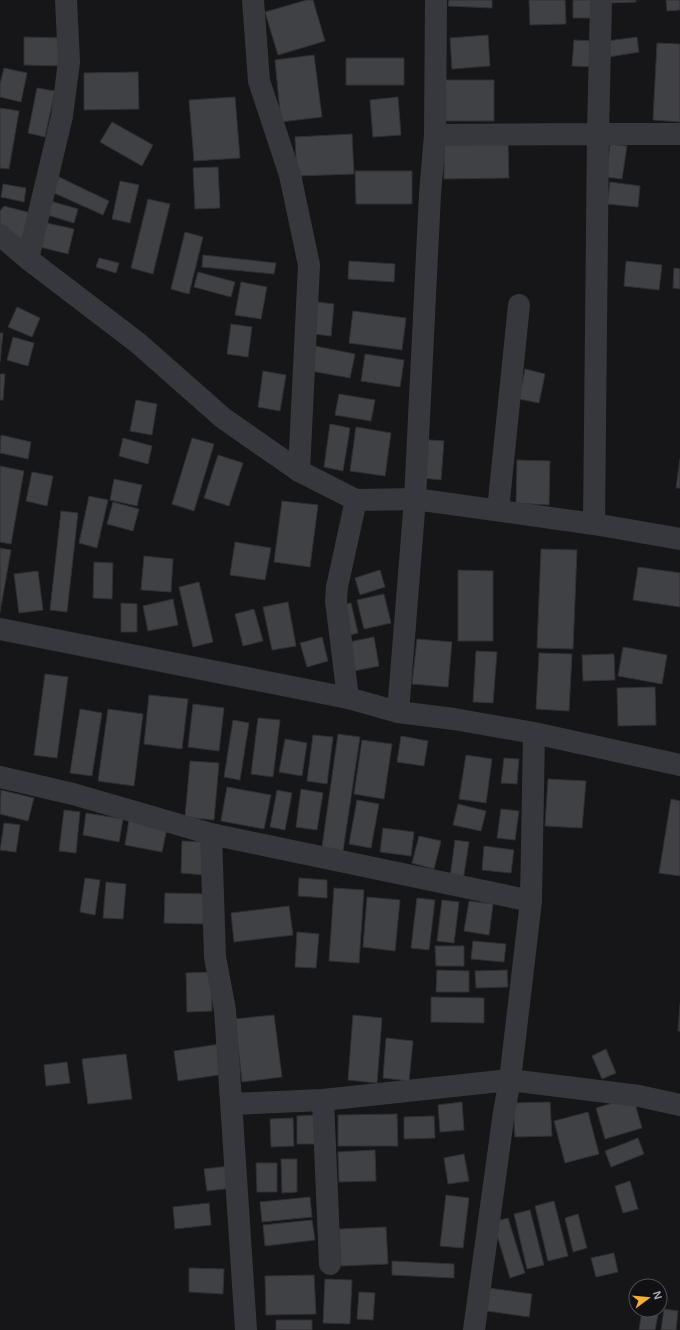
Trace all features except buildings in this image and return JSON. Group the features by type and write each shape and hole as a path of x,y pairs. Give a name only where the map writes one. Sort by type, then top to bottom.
{"street":[{"path":"28,259 62,116 69,62 66,0"},
{"path":"253,0 259,81 290,175 310,265 298,470"},
{"path":"398,712 415,499 430,194 435,135 436,0"},
{"path":"594,524 598,134 601,0"},
{"path":"435,135 680,134"},
{"path":"0,235 28,259 138,343 223,418 298,470 356,500 415,499 594,524 680,539"},
{"path":"498,510 519,305"},
{"path":"348,698 336,601 337,587 356,500"},
{"path":"0,630 348,698 398,712 454,719 534,733 680,765"},
{"path":"474,1330 504,1112 510,1080 531,901 534,733"},
{"path":"0,777 73,794 211,834 531,901"},
{"path":"211,834 215,957 225,1010 246,1330"},
{"path":"232,1104 323,1100 510,1080 639,1096 680,1105"},
{"path":"323,1100 330,1264"}]}
